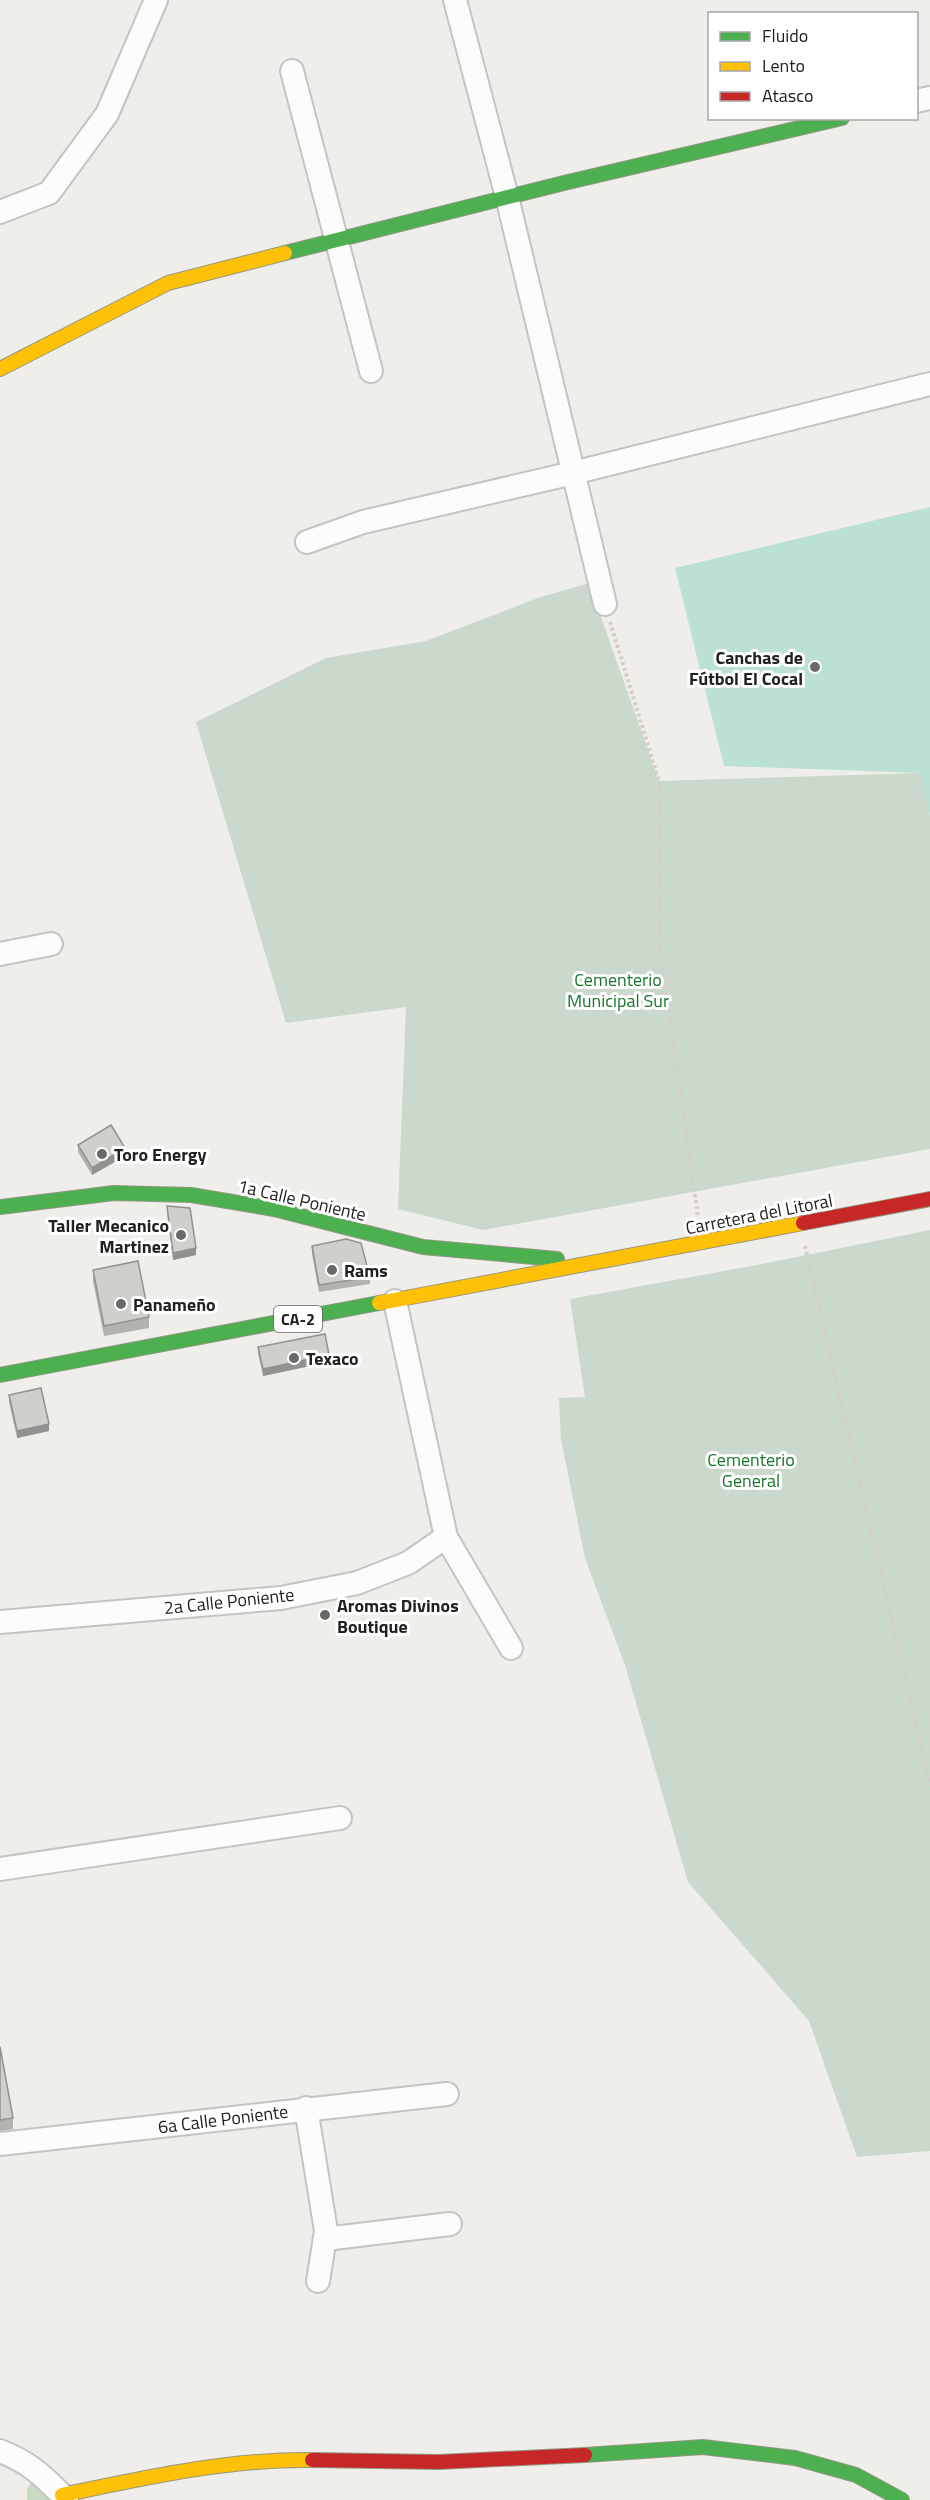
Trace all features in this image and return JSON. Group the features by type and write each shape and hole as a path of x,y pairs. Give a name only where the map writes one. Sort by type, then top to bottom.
{"street":[{"path":"0,212 49,193 107,114 156,0"},
{"path":"455,0 507,197 605,604"},
{"path":"292,71 372,371"},
{"path":"0,369 168,283 507,197 834,120"},
{"path":"307,542 363,522 573,473 930,384"},
{"path":"0,954 51,944"},
{"name":"1a Calle Poniente","path":"0,1207 114,1192 191,1195 274,1209 423,1247 595,1262"},
{"name":"Carretera del Litoral","path":"595,1262 702,1244 930,1199"},
{"path":"423,1247 429,1265"},
{"name":"CA-2","path":"0,1375 595,1262"},
{"path":"425,1281 402,1300 446,1537 511,1648"},
{"name":"2a Calle Poniente","path":"0,1622 281,1598 357,1584 408,1563 446,1537"},
{"path":"0,1869 340,1818"},
{"name":"6a Calle Poniente","path":"0,2144 447,2094"},
{"path":"306,2108 326,2231 318,2281"},
{"path":"325,2239 450,2224"},
{"path":"0,2451 22,2459 44,2475 65,2497 176,2471 290,2460 439,2462 548,2458 703,2447 795,2458 856,2475 903,2500"}],"path":[{"path":"605,604 659,781 660,949 702,1244"},
{"path":"801,1225 930,1785"}],"green space":[{"name":"Canchas de Fútbol El Cocal","path":"930,507 930,816 920,773 724,766 675,568"},
{"name":"Cementerio Municipal Sur","path":"589,583 659,781 921,773 930,816 930,1149 483,1230 398,1209 406,1007 286,1023 196,722 326,658 426,641 538,598"},
{"name":"Cementerio General","path":"930,1230 930,2151 857,2157 809,2021 688,1882 625,1665 585,1558 561,1439 559,1398 585,1397 570,1299 757,1265"},
{"path":"32,2481 52,2500 27,2500 27,2489"}],"building":[{"name":"Toro Energy","path":"111,1125 125,1148 92,1168 78,1145"},
{"name":"Taller Mecanico Martinez","path":"167,1206 190,1208 196,1248 173,1253"},
{"path":"346,1239 361,1243 370,1277 319,1285 312,1246"},
{"name":"Panameño","path":"138,1261 149,1317 104,1326 93,1270"},
{"name":"Texaco","path":"325,1334 329,1355 263,1369 258,1347"},
{"path":"41,1388 49,1424 17,1431 9,1395"},
{"path":"0,2047 13,2118 0,2120"}],"traffic: fast":[{"path":"285,253 568,182 833,120"},
{"path":"0,1207 114,1193 191,1195 274,1209 423,1247 557,1259"},
{"path":"0,1375 379,1303"},
{"path":"585,2455 703,2447 795,2458 856,2475 902,2500"}],"traffic: slow":[{"path":"0,369 168,283 285,253"},
{"path":"379,1303 803,1223"},
{"path":"62,2495 217,2466 312,2460"}],"traffic: jam":[{"path":"803,1223 930,1199"},
{"path":"312,2460 439,2462 585,2455"}],"place":[{"name":"Canchas de Fútbol El Cocal","path":"815,667"},
{"name":"Toro Energy","path":"102,1154"},
{"name":"Taller Mecanico Martinez","path":"181,1235"},
{"name":"Rams","path":"332,1270"},
{"name":"Panameño","path":"121,1304"},
{"name":"Texaco","path":"294,1358"},
{"name":"Aromas Divinos Boutique","path":"325,1615"}]}
